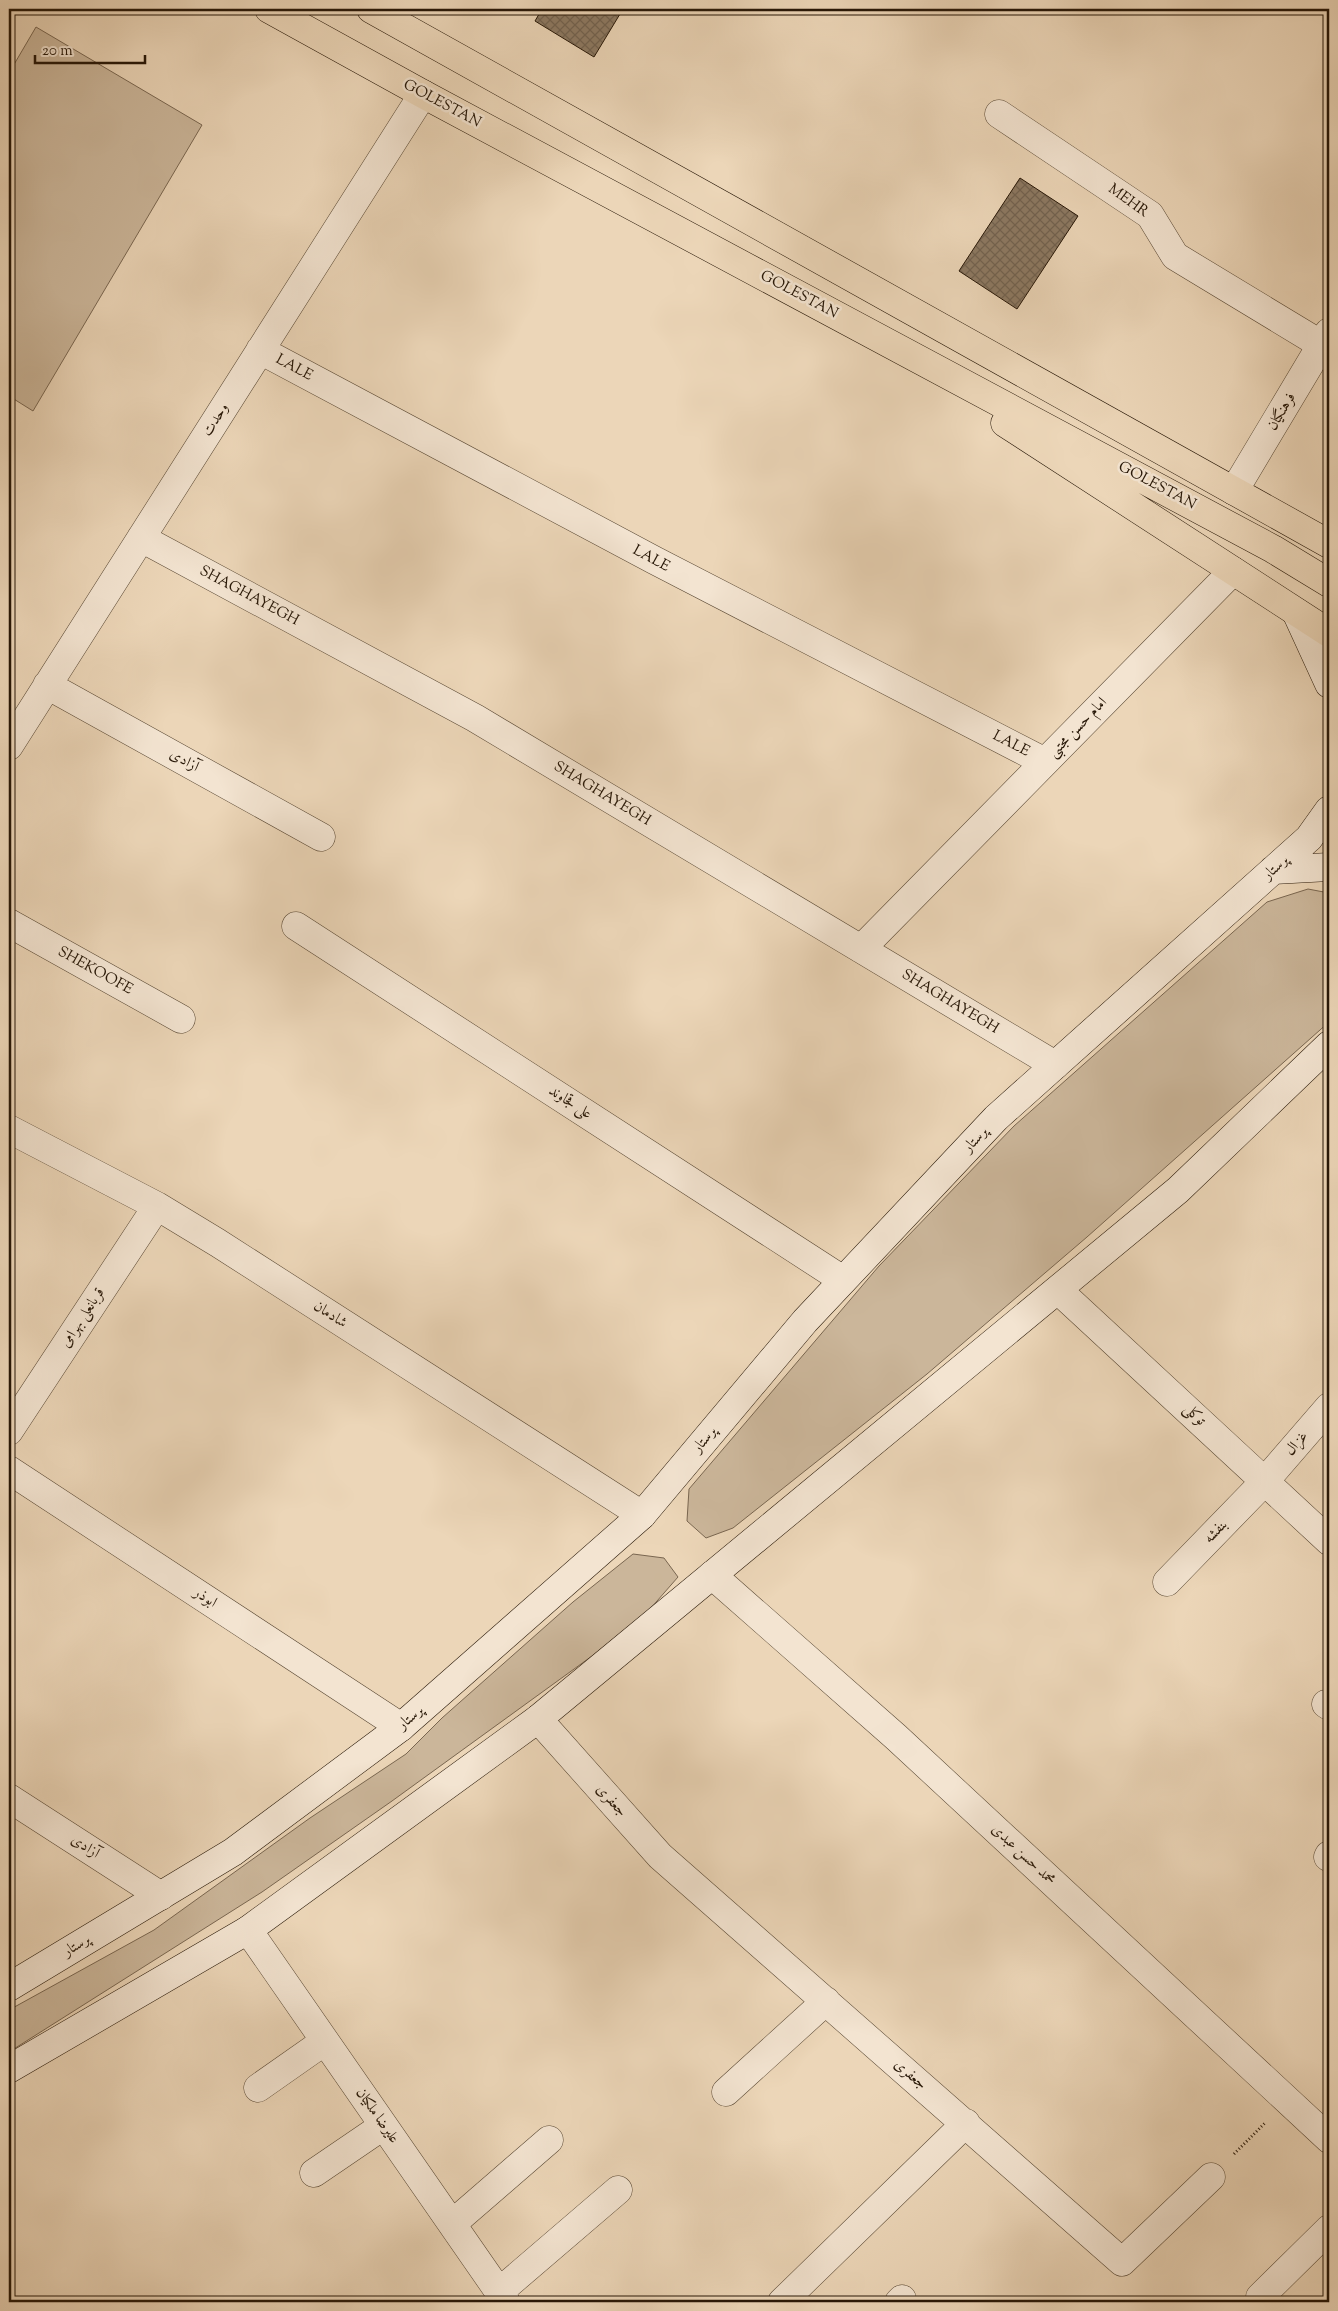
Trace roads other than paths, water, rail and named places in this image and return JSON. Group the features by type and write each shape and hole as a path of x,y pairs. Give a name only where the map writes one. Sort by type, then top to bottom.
{"main road":[{"name":"GOLESTAN","path":"269,9 423,94 1273,548 1329,583"},
{"path":"371,9 1329,544"},
{"path":"842,318 1329,633"}],"street":[{"name":"وحدت","path":"9,746 423,94"},
{"name":"MEHR","path":"999,114 1150,215 1175,256 1326,338"},
{"name":"فرهنگیان","path":"1234,491 1326,338"},
{"name":"LALE","path":"260,350 654,560 1045,762"},
{"name":"SHAGHAYEGH","path":"141,538 475,718 1055,1065"},
{"name":"امام حسن مجتبی","path":"861,949 1233,571"},
{"path":"1296,612 1329,684"},
{"name":"آزادی","path":"47,685 321,837"},
{"name":"پرستار","path":"9,1987 234,1852 401,1727 642,1515 805,1321 996,1118 1309,838 1329,810"},
{"path":"1273,870 1329,867"},
{"name":"SHEKOOFE","path":"9,923 181,1019"},
{"name":"علی قجاوند","path":"296,926 844,1280"},
{"path":"9,2069 248,1930 538,1719 1178,1190 1329,1045"},
{"name":"شادمان","path":"9,1129 157,1206 227,1248 642,1515"},
{"name":"قربانعلی بهرامی","path":"9,1431 157,1206"},
{"name":"توکلی","path":"1058,1290 1329,1541"},
{"name":"غزال","path":"1265,1481 1329,1407"},
{"name":"ابوذر","path":"9,1470 401,1727"},
{"name":"بنفشه","path":"1167,1582 1265,1481"},
{"name":"محمد حسن عبدی","path":"712,1575 896,1737 1329,2139"},
{"name":"جعفری","path":"538,1719 660,1856 1122,2262 1211,2177"},
{"name":"آزادی","path":"9,1798 161,1896"},
{"name":"علیرضا ملکیان","path":"248,1930 502,2297"},
{"path":"726,2092 826,2001"},
{"path":"258,2088 325,2041"},
{"path":"792,2298 966,2123"},
{"path":"314,2173 383,2126"},
{"path":"452,2224 549,2140"},
{"path":"502,2297 618,2190"},
{"path":"1260,2297 1329,2229"}]}
